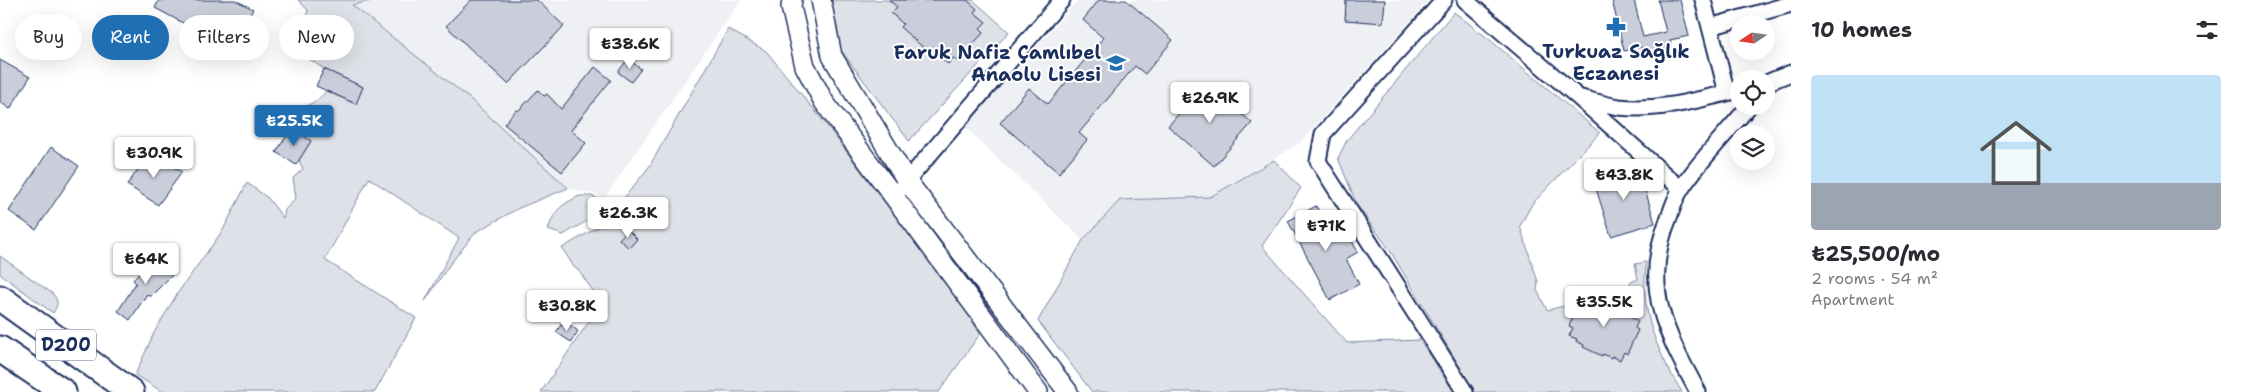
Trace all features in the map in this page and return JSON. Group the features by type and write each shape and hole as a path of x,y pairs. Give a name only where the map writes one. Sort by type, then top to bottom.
{"highway":[{"name":"D200","path":"0,298 131,392"},
{"name":"D200","path":"0,349 63,392"}],"street":[{"path":"792,0 791,7 805,66 824,102 1038,392"},
{"path":"821,0 832,56 907,181 1068,392"},
{"path":"894,196 1062,0"},
{"path":"1444,0 1323,134 1318,161 1465,392"},
{"path":"1465,0 1578,97 1681,190"},
{"path":"1702,0 1730,83"},
{"path":"1710,27 1791,4"},
{"path":"1775,80 1791,73"},
{"path":"1578,97 1620,107 1652,107 1690,102 1730,92"},
{"path":"1698,392 1666,328 1656,278 1663,234 1681,190 1742,115"}],"shaded area":[{"path":"298,0 375,0 352,5 470,99 568,188 519,208 476,232 450,264 425,301 459,238 369,178 325,260 416,318 375,392 163,392 135,375 154,333 177,294 223,230 247,183 268,198 283,218 285,210 296,198 293,178 303,169 299,160 311,141 292,128 294,120 302,110 326,91 355,104 363,87 324,69 311,60 354,60 354,15 307,15 308,10"},
{"path":"375,0 741,0 605,197 568,188 470,99 351,5"},
{"path":"831,0 973,0 1009,32 909,141 840,49"},
{"name":"Faruk Nafiz Çamlıbel Anaolu Lisesi","path":"1078,0 1429,0 1300,143 1210,197 1120,200 1083,240 965,127"},
{"path":"1454,12 1600,133 1532,204 1520,226 1538,282 1537,290 1547,310 1625,292 1631,282 1638,279 1635,264 1646,262 1645,289 1649,320 1663,357 1682,392 1475,392 1389,249 1357,205 1338,158 1347,140"},
{"path":"728,29 766,51 825,123 968,313 980,334 939,392 541,392 590,320 596,295 562,248 603,224 649,167"},
{"path":"1274,160 1301,188 1262,246 1347,343 1420,340 1454,392 1092,392 1038,321 1083,240 1120,200 1210,197"},
{"path":"579,196 592,196 606,203 604,211 563,235 548,230 553,217 559,209"},
{"path":"0,256 53,294 57,304 53,313 0,274"}],"building":[{"path":"159,0 235,0 253,9 250,15 179,15 179,21 155,8"},
{"path":"471,0 537,0 564,26 508,84 446,26"},
{"path":"889,0 967,0 977,9 974,12 986,22 980,28 984,32 957,61 953,58 948,64 936,54 934,57 900,27 903,24 891,13 897,7"},
{"path":"1099,0 1126,0 1173,40 1145,74 1135,66 1079,133 1087,140 1059,173 1000,123 1029,88 1048,104 1103,38 1083,20"},
{"path":"1346,0 1385,0 1383,23 1345,20"},
{"path":"1612,0 1634,0 1643,37 1666,32 1658,0 1680,0 1689,36 1670,40 1672,47 1644,54 1643,47 1624,51"},
{"path":"628,59 641,69 631,82 618,72"},
{"path":"0,60 30,77 10,109 0,102"},
{"path":"595,67 611,80 571,130 586,143 562,172 504,124 538,90 544,96 547,94 561,109"},
{"path":"324,69 363,87 356,104 316,86"},
{"path":"1207,82 1252,123 1214,166 1168,126"},
{"path":"292,128 311,141 296,165 276,152"},
{"path":"51,147 79,166 36,230 9,211"},
{"path":"150,153 182,172 158,205 127,185"},
{"path":"1638,166 1655,223 1611,236 1593,179"},
{"path":"1316,206 1330,232 1343,225 1358,252 1346,259 1359,284 1330,300 1288,221"},
{"path":"628,230 637,239 629,248 619,239"},
{"path":"158,255 175,272 150,297 147,294 130,320 118,311 136,283 133,280"},
{"path":"1587,296 1604,302 1605,300 1624,309 1624,311 1632,315 1630,317 1638,321 1635,328 1638,330 1627,354 1624,352 1620,360 1603,354 1602,356 1583,347 1584,345 1576,341 1577,339 1569,336 1573,328 1569,326 1580,302 1584,304"},
{"path":"564,321 578,331 571,342 556,332"}],"place":[{"name":"Turkuaz Sağlık Eczanesi","path":"1616,27"},
{"name":"Faruk Nafiz Çamlıbel Anaolu Lisesi","path":"1116,63"}]}
